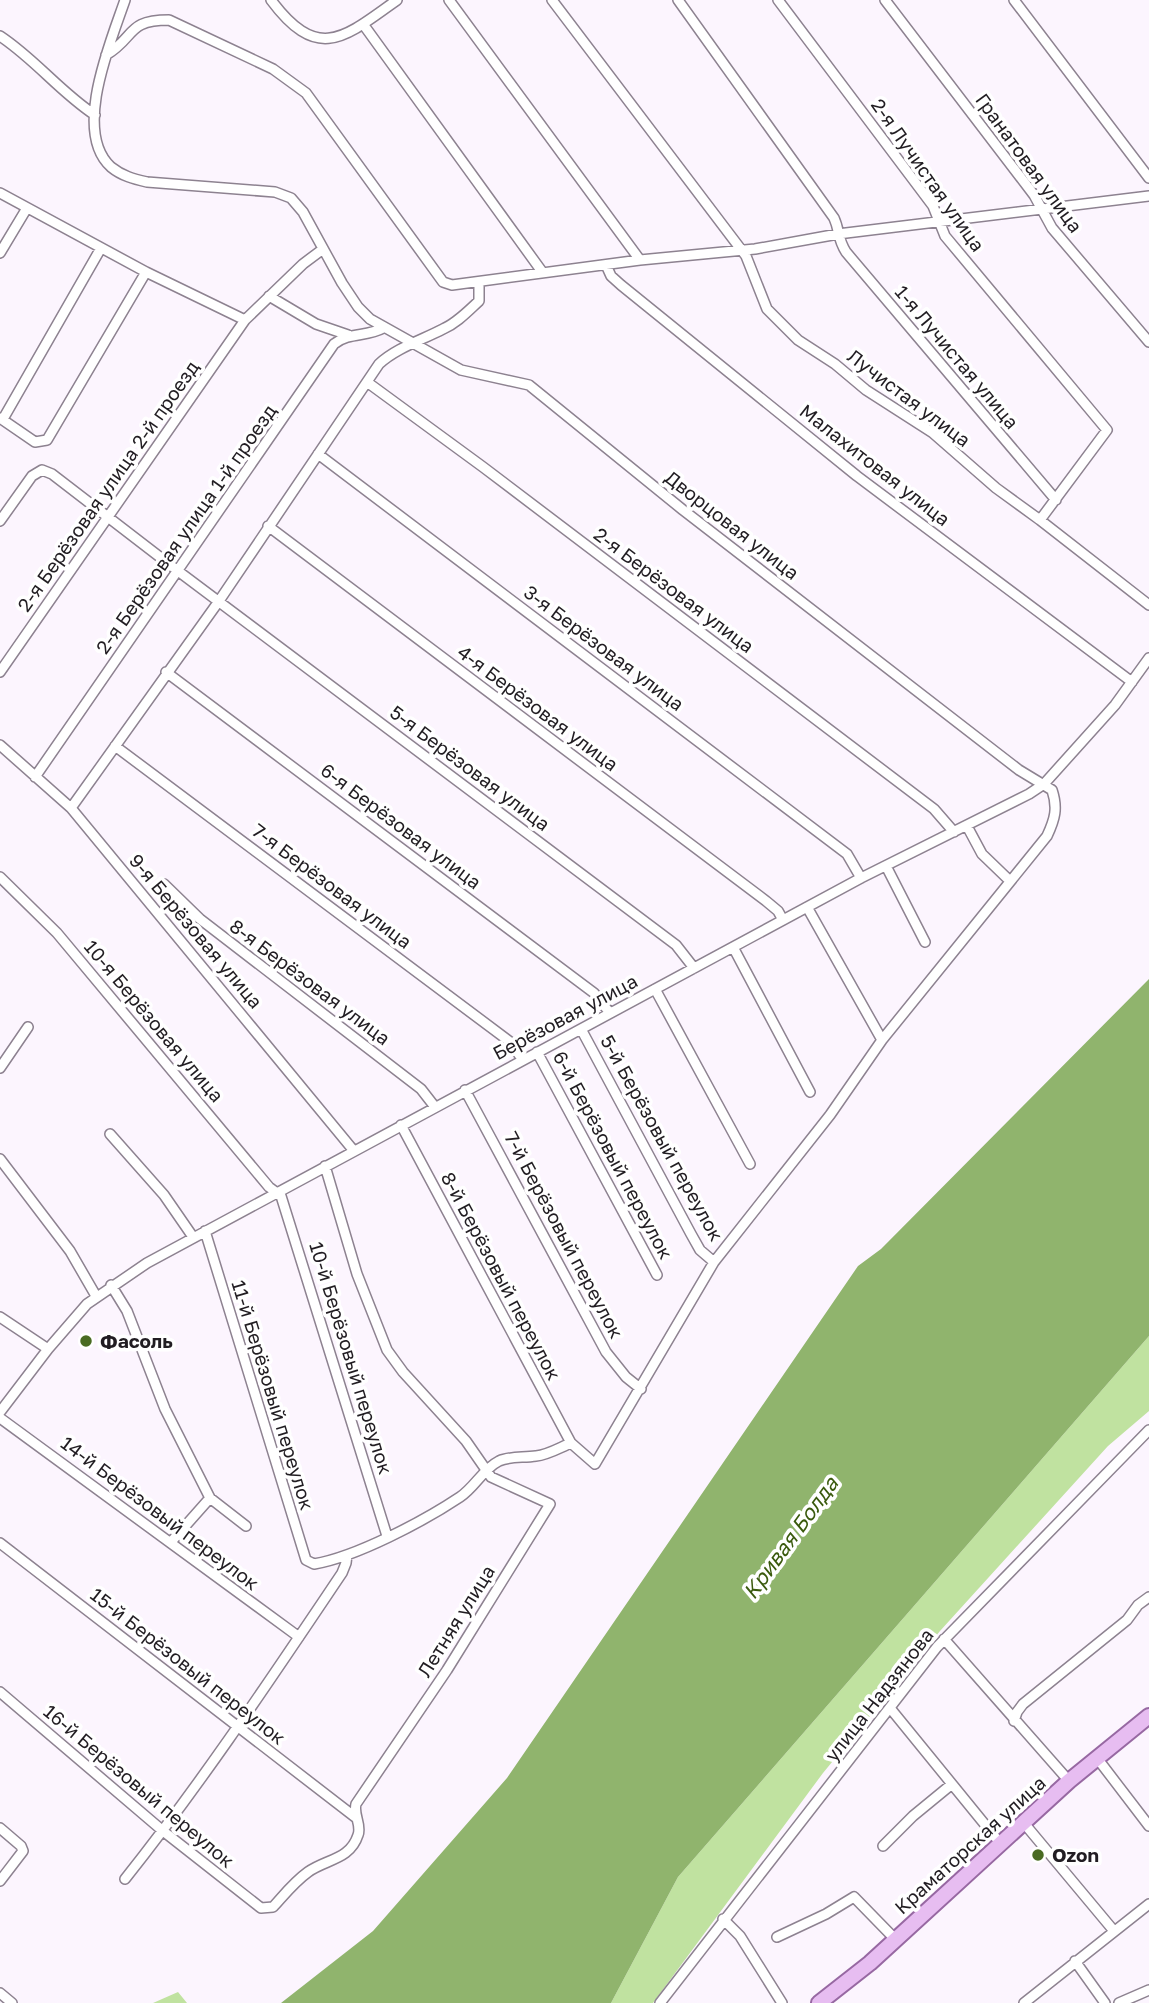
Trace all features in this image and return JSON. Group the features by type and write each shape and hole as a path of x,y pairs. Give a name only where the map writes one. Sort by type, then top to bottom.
{"main road":[{"name":"Краматорская улица","path":"818,2003 870,1963 1069,1781 1149,1716"}],"street":[{"name":"Дворцовая улица","path":"125,0 98,83 95,115 94,130 100,151 111,167 129,178 147,182 275,192 291,198 303,212 358,307 383,328 461,370 529,385 683,510 1019,770 1044,784"},
{"path":"271,0 288,22 302,33 318,39 342,36 397,0"},
{"path":"449,0 640,260"},
{"name":"Лучистая улица","path":"552,0 750,264 767,309 798,340 835,364 866,390 933,433 980,475 1149,605"},
{"name":"1-я Лучистая улица","path":"678,0 834,218 838,226 838,240 846,252 1056,500"},
{"name":"2-я Лучистая улица","path":"778,0 933,206 945,236 1103,422 1107,430 1056,500"},
{"name":"Гранатовая улица","path":"885,0 1034,195 1052,228 1149,342"},
{"path":"1014,0 1149,178"},
{"path":"106,55 138,24 152,20 169,20 273,69 306,93 443,282 452,285 640,260 740,250 838,233 1149,196"},
{"path":"363,24 543,273"},
{"path":"0,36 29,56 75,102 95,115"},
{"path":"0,193 146,272 245,320"},
{"path":"0,253 27,208"},
{"path":"101,248 1,419 36,442 47,440 146,272"},
{"name":"2-я Берёзовая улица 2-й проезд","path":"0,672 245,320 303,264 323,249"},
{"name":"Малахитовая улица","path":"606,265 611,276 621,285 857,476 1132,682"},
{"path":"71,808 219,601 379,364 388,356 446,328 479,301 479,282"},
{"path":"269,296 316,324 348,335 377,332 383,328"},
{"name":"2-я Берёзовая улица 1-й проезд","path":"35,777 334,344 348,335"},
{"name":"2-я Берёзовая улица","path":"366,382 483,467 934,809 954,832"},
{"name":"3-я Берёзовая улица","path":"318,454 848,854 861,878"},
{"name":"5-я Берёзовая улица","path":"0,521 32,476 42,470 52,474 676,945 694,968"},
{"path":"1040,520 1056,500"},
{"name":"4-я Берёзовая улица","path":"268,526 766,901 778,911 783,920"},
{"name":"Берёзовая улица","path":"0,1412 48,1349 96,1296 111,1285 193,1237 861,878 1029,794 1044,784 1115,705 1149,658"},
{"name":"6-я Берёзовая улица","path":"166,672 594,993 610,1013"},
{"name":"9-я Берёзовая улица","path":"0,745 71,808 354,1151"},
{"name":"7-я Берёзовая улица","path":"115,746 509,1041 523,1060"},
{"path":"125,1879 163,1832 239,1727 342,1573 347,1555 460,1497 474,1487 486,1470 498,1461 512,1457 538,1456 571,1443 595,1464 715,1262 830,1115 882,1040 1047,836 1056,818 1056,801 1052,790 1044,784"},
{"path":"967,825 982,854 1010,881"},
{"path":"886,866 925,942"},
{"name":"10-я Берёзовая улица","path":"0,877 57,933 269,1186 277,1192"},
{"name":"8-я Берёзовая улица","path":"164,884 200,919 421,1089 435,1107"},
{"path":"807,907 882,1040"},
{"path":"733,947 810,1092"},
{"path":"655,989 750,1164"},
{"path":"0,1068 28,1027"},
{"name":"5-й Берёзовый переулок","path":"581,1029 700,1250 715,1262"},
{"name":"6-й Берёзовый переулок","path":"537,1052 657,1275"},
{"name":"7-й Берёзовый переулок","path":"466,1090 606,1352 625,1377 641,1389"},
{"name":"8-й Берёзовый переулок","path":"401,1125 571,1443"},
{"path":"110,1134 164,1195 193,1237"},
{"path":"0,1159 69,1251 96,1296"},
{"path":"325,1166 357,1274 387,1350 403,1372 466,1441 486,1470"},
{"name":"10-й Берёзовый переулок","path":"277,1192 285,1204 387,1536"},
{"name":"11-й Берёзовый переулок","path":"205,1231 306,1560 314,1564 347,1555"},
{"path":"111,1285 127,1311 165,1409 210,1498 246,1526"},
{"path":"0,1317 48,1349"},
{"name":"14-й Берёзовый переулок","path":"0,1418 299,1637"},
{"name":"улица Надзянова","path":"660,2003 944,1639 1149,1430"},
{"name":"Летняя улица","path":"355,1817 356,1804 447,1670 550,1504 501,1483 486,1470"},
{"path":"171,1542 210,1498"},
{"name":"15-й Берёзовый переулок","path":"0,1543 355,1817"},
{"path":"1014,1721 1023,1704 1127,1620 1138,1605 1149,1597"},
{"path":"944,1639 1069,1781"},
{"name":"16-й Берёзовый переулок","path":"0,1692 163,1832 265,1909 273,1908 305,1874 343,1856 360,1832 355,1817"},
{"path":"890,1708 1000,1843"},
{"path":"1097,1758 1149,1826"},
{"path":"883,1846 913,1816 952,1784"},
{"path":"1023,1822 1114,1931"},
{"path":"0,1828 21,1846 23,1851 0,1881"},
{"path":"777,1937 826,1914 854,1897 895,1939"},
{"path":"1024,2003 1114,1931 1147,1910"},
{"path":"723,1919 740,1936 782,2003"},
{"path":"1075,1961 1105,2003"},
{"path":"1119,2003 1149,1990"},
{"path":"0,1993 12,2003"}],"shaded area":[{"path":"1149,1336 1149,1411 1108,1446 940,1631 823,1773 653,2003 611,2003 678,1877"},
{"path":"178,1992 187,2003 153,2003"}],"water":[{"name":"Кривая Болда","path":"1149,979 1149,1336 678,1877 611,2003 281,2003 373,1931 507,1778 858,1266 881,1249"}],"place":[{"name":"Фасоль","path":"86,1341"},
{"name":"Ozon","path":"1038,1855"}]}
